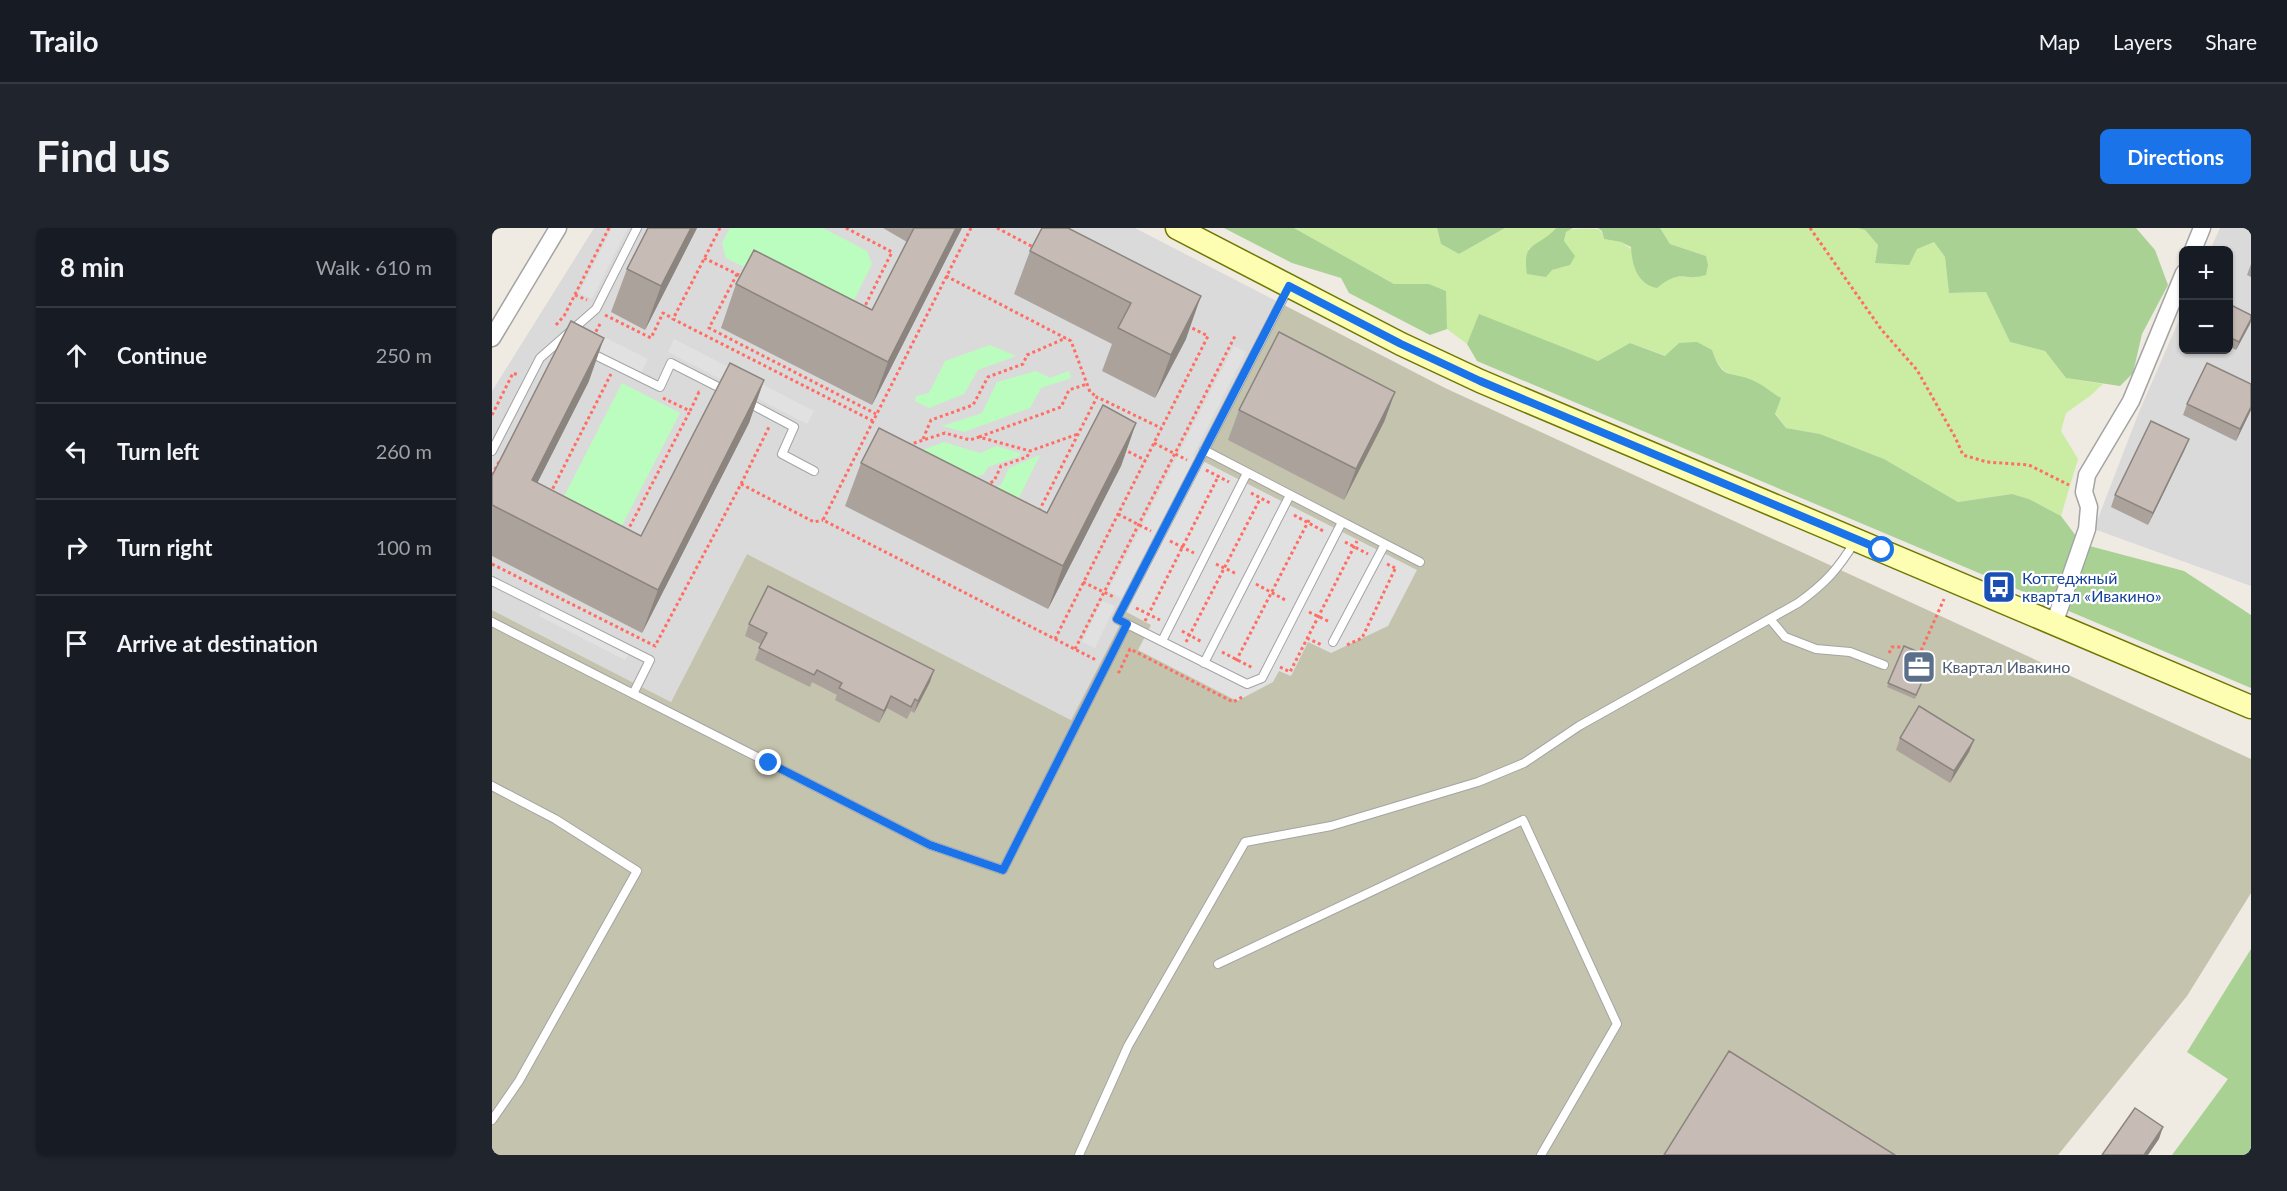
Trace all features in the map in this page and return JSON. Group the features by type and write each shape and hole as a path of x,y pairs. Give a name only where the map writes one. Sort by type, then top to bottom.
{"main road":[{"path":"1177,228 1401,344 1480,381 2251,707"}],"street":[{"path":"492,338 558,228"},
{"path":"2195,246 2202,228"},
{"path":"2054,624 2086,529 2089,507 2084,492 2087,476 2131,401 2179,285"}],"lane":[{"path":"492,451 540,358 596,309 636,228"},
{"path":"1289,286 1117,619 1247,684 1262,678 1342,522"},
{"path":"562,339 572,344"},
{"path":"581,349 660,387 671,363 794,427 782,454 814,471"},
{"path":"1204,450 1420,562"},
{"path":"1162,641 1247,473"},
{"path":"1204,663 1290,495"},
{"path":"1079,1155 1128,1046 1245,842 1331,826 1478,782 1524,763 1580,726 1770,619 1822,586 1842,564 1856,539"},
{"path":"1333,642 1385,544"},
{"path":"492,581 650,660 633,694"},
{"path":"1770,619 1785,637 1816,649 1850,652 1884,665"},
{"path":"492,622 930,845 1003,870 1127,624"},
{"path":"492,786 555,819 637,871 519,1081 492,1120"},
{"path":"1218,964 1523,820 1617,1023 1541,1155"}],"path":[{"path":"550,332 564,316 609,228"},
{"path":"673,319 720,228"},
{"path":"846,228 892,252 861,313"},
{"path":"823,520 971,228"},
{"path":"997,228 1039,250"},
{"path":"1810,228 1881,329 1917,370 1956,437 1963,455 1987,462 2029,465 2084,492"},
{"path":"704,258 747,280"},
{"path":"737,274 709,328 876,414"},
{"path":"946,276 1071,341 1090,392 1161,428"},
{"path":"607,310 605,315 651,338 663,313 873,421"},
{"path":"741,484 814,522 823,520 1055,639 1208,336 1187,325"},
{"path":"1075,649 1235,336"},
{"path":"922,440 931,420 973,405 988,377 1023,364 1027,355 1066,338"},
{"path":"492,415 513,373 518,375 522,368"},
{"path":"547,500 612,372"},
{"path":"904,446 945,433 970,440 979,437 1061,407 1069,390 1087,384"},
{"path":"624,538 699,392 709,397"},
{"path":"660,396 690,411"},
{"path":"1036,517 1097,397"},
{"path":"492,564 655,646 769,428 759,423"},
{"path":"1082,428 1091,432"},
{"path":"979,437 1030,451 1078,434"},
{"path":"1119,447 1145,460"},
{"path":"975,488 994,481 1001,466 1027,457 1030,451"},
{"path":"856,453 866,458"},
{"path":"492,475 502,456"},
{"path":"1130,649 1226,462"},
{"path":"1172,671 1268,484"},
{"path":"1227,674 1237,660 1315,508"},
{"path":"1118,514 1341,628"},
{"path":"1884,665 1892,647 1903,646 1920,653 1944,597"}],"shaded area":[{"path":"594,228 1135,228 1284,305 1071,720 747,554 671,702 492,610 492,391"},
{"path":"612,228 628,228 592,299 579,293"},
{"path":"2220,228 2251,228 2251,586 2094,529 2139,412 2179,320 2179,354 2233,354 2233,246 2212,246"},
{"path":"1284,305 1445,388 2251,759 2251,893 2187,996 2058,1155 492,1155 492,610 671,702 747,554 1071,720"},
{"path":"598,334 648,359 641,373 591,348"},
{"path":"674,339 814,411 807,424 668,352"},
{"path":"1234,346 1246,352 1193,456 1417,570 1388,626 1331,653 1308,642 1291,676 1279,671 1273,682 1237,701 1138,650 1151,625 1117,607 1121,598 1108,591"},
{"path":"1102,601 1115,606 1095,648 1082,642"},
{"path":"542,610 629,654 625,660 539,616"}],"green space":[{"path":"730,228 823,228 867,251 872,264 850,308 837,313 726,258 722,243"},
{"path":"1224,228 1294,228 1394,284 1429,284 1446,291 1447,329 1430,335 1349,293 1341,278 1292,263"},
{"path":"1294,228 1437,228 1441,244 1459,254 1505,228 1556,228 1546,239 1528,249 1552,270 1570,265 1564,241 1566,231 1597,229 1601,231 1604,239 1621,242 1672,277 1698,277 1706,256 1670,244 1660,228 1858,228 1865,230 1878,245 1875,263 1934,242 1945,257 1949,293 1986,292 2010,342 2045,351 2066,378 2103,384 2066,413 2061,431 2078,459 2061,516 2029,499 2012,494 1958,502 1884,459 1820,434 1786,428 1751,380 1726,372 1718,364 1712,350 1679,343 1666,356 1630,343 1598,361 1480,315 1467,344 1447,329 1445,291 1429,284 1394,284"},
{"path":"1437,228 1505,228 1459,254 1441,244"},
{"path":"1556,228 1573,228 1566,232 1564,241 1575,256 1570,265 1552,270 1546,277 1527,274 1526,263 1529,250"},
{"path":"1598,228 1660,228 1670,244 1706,256 1708,265 1706,275 1677,277 1657,288 1650,286 1637,273 1631,247 1621,242 1604,239 1602,231"},
{"path":"1858,228 2136,228 2155,250 2168,285 2142,334 2133,373 2120,386 2066,378 2045,351 2010,342 1986,292 1949,293 1945,257 1934,242 1917,249 1909,265 1875,263 1878,245 1865,230"},
{"path":"1479,314 1598,361 1630,343 1665,356 1679,343 1697,342 1712,350 1719,366 1727,373 1756,382 1781,398 1775,414 1786,428 1820,434 1884,459 1958,502 2012,494 2029,499 2061,516 2082,544 2184,571 2251,615 2251,688 1477,361 1467,344"},
{"path":"990,345 1016,356 978,370 964,394 929,408 915,401 916,396 929,393 945,361"},
{"path":"1036,371 1050,378 1069,371 1071,378 1041,388 1030,408 964,432 942,426 982,413 997,382"},
{"path":"622,383 680,413 612,545 554,516"},
{"path":"944,442 980,453 996,446 1020,453 1020,456 988,467 984,474 957,484 896,460"},
{"path":"1040,455 1012,512 967,497 1001,485 1009,468"},
{"path":"2251,949 2251,1155 2172,1155 2228,1079 2187,1052"}],"building":[{"path":"648,228 691,228 661,286 627,269"},
{"path":"914,228 956,228 888,362 736,284 754,250 872,310"},
{"path":"1042,228 1068,228 1201,296 1171,355 1118,328 1131,303 1030,251"},
{"path":"2233,306 2251,315 2239,342 2233,339"},
{"path":"571,321 604,338 532,480 641,536 730,363 764,380 658,590 492,505 492,476"},
{"path":"1279,332 1395,392 1356,469 1239,410"},
{"path":"2207,363 2251,384 2251,407 2240,429 2187,404"},
{"path":"1103,405 1136,423 1063,566 861,463 879,428 1047,513"},
{"path":"2151,421 2189,439 2153,513 2115,495"},
{"path":"768,586 934,670 918,701 915,699 911,707 891,696 884,711 839,688 842,683 817,670 814,675 759,648 767,633 749,624"},
{"path":"1904,646 1933,658 1916,695 1888,683"},
{"path":"1919,706 1974,740 1954,771 1900,738"},
{"path":"1729,1051 1895,1155 1664,1155"},
{"path":"2135,1108 2163,1127 2144,1155 2102,1155"}],"place":[{"name":"Коттеджный квартал «Ивакино»","path":"1999,587"},
{"name":"Квартал Ивакино","path":"1919,667"}],"route":[{"path":"769,763 930,845 1003,870 1127,624 1117,619 1289,286 1401,344 1480,381 1882,550"}]}
